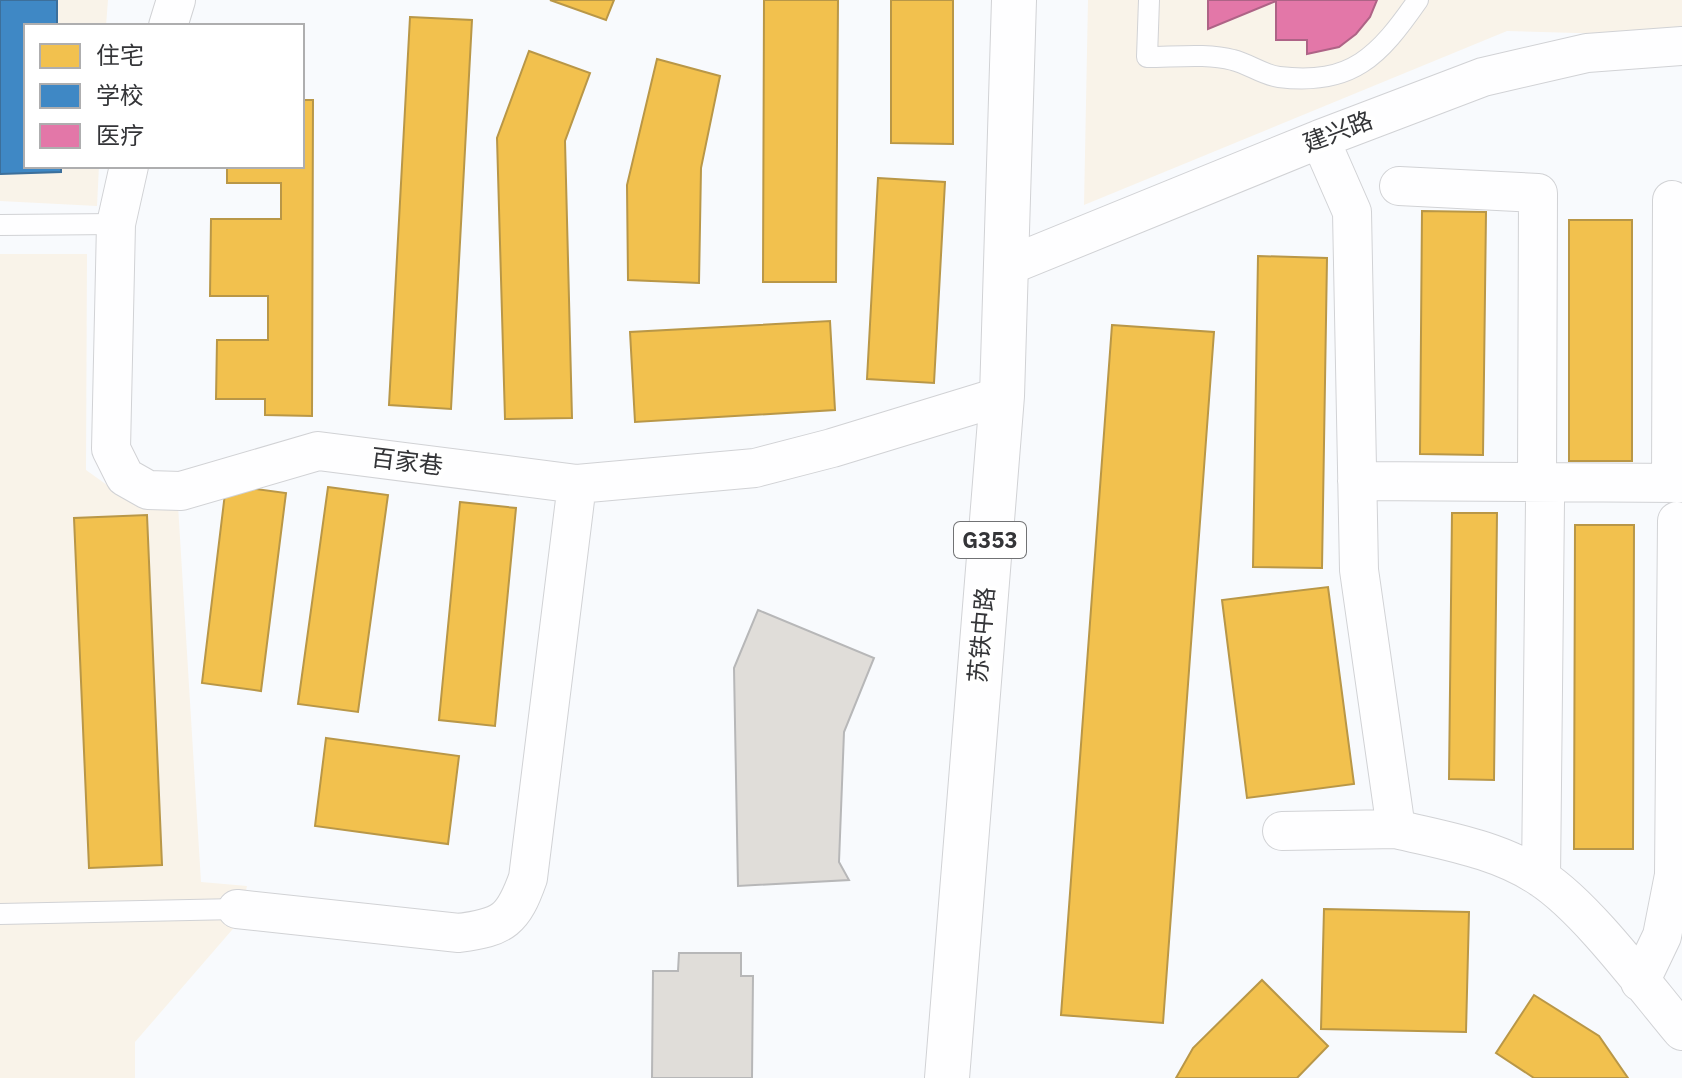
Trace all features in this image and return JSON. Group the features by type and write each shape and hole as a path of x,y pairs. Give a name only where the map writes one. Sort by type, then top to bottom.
{"highway":[{"name":"苏铁中路","path":"947,1078 1002,396 1014,0"}],"street":[{"path":"169,24 176,0"},
{"name":"建兴路","path":"1008,266 1320,139 1483,77 1587,53 1682,46"},
{"path":"1320,139 1352,212 1359,570 1396,829"},
{"name":"百家巷","path":"129,168 116,224 111,449 125,477 148,490 181,491 318,451 577,484 755,468 1002,396"},
{"path":"1399,186 1538,193 1541,878"},
{"path":"1357,481 1541,493 1676,483 1672,200"},
{"path":"237,909 459,933 493,929 516,910 528,878 577,484"},
{"path":"1640,982 1662,936 1674,875 1680,623 1677,521"},
{"path":"1282,831 1396,829 1493,854 1541,878 1571,904 1682,1031"}],"lane":[{"path":"1149,0 1147,57 1231,59 1277,77 1331,78 1357,69 1381,49 1418,0"},
{"path":"0,225 116,224"},
{"path":"0,914 237,909"}],"shaded area":[{"path":"0,0 108,0 106,24 24,24 24,168 99,168 97,206 0,201"},
{"path":"1088,0 1682,0 1682,36 1507,31 1084,205"},
{"path":"0,254 87,254 86,470 121,495 178,505 201,882 247,886 238,923 135,1042 135,1078 0,1078"}],"building: 住宅":[{"path":"550,0 614,0 606,20"},
{"path":"764,0 838,0 836,282 763,282"},
{"path":"891,0 953,0 953,144 891,143"},
{"path":"410,17 472,20 451,409 389,405"},
{"path":"529,51 590,73 565,141 572,418 505,419 497,138"},
{"path":"657,59 720,76 701,168 699,283 628,280 627,185"},
{"path":"304,100 313,100 312,416 265,415 265,399 216,399 217,340 268,340 268,296 210,296 211,219 281,219 281,183 227,183 227,168 304,168"},
{"path":"878,178 945,182 934,383 867,379"},
{"path":"1422,211 1486,212 1483,455 1420,454"},
{"path":"1569,220 1632,220 1632,461 1569,461"},
{"path":"1258,256 1327,258 1322,568 1253,567"},
{"path":"830,321 835,410 635,422 630,332"},
{"path":"1112,325 1214,332 1163,1023 1061,1015"},
{"path":"226,485 286,493 261,691 202,683"},
{"path":"328,487 388,495 358,712 298,704"},
{"path":"460,502 516,508 495,726 439,720"},
{"path":"1452,513 1497,513 1494,780 1449,779"},
{"path":"147,515 162,865 89,868 74,518"},
{"path":"1575,525 1634,525 1633,849 1574,849"},
{"path":"1328,587 1354,784 1247,798 1222,600"},
{"path":"326,738 459,756 448,844 315,826"},
{"path":"1324,909 1469,912 1466,1032 1321,1029"},
{"path":"1262,980 1328,1046 1297,1078 1176,1078 1193,1048"},
{"path":"1534,995 1599,1036 1628,1078 1534,1078 1496,1053"}],"building: 学校":[{"path":"0,0 57,0 57,24 24,24 24,168 61,168 61,172 0,174"}],"building: 医疗":[{"path":"1208,0 1377,0 1370,17 1356,34 1339,47 1307,54 1307,40 1276,40 1276,1 1208,29"}],"building: 其他":[{"path":"758,610 874,658 844,732 839,862 849,880 738,886 734,668"},
{"path":"679,953 741,953 741,976 753,976 752,1078 652,1078 653,971 678,971"}]}
